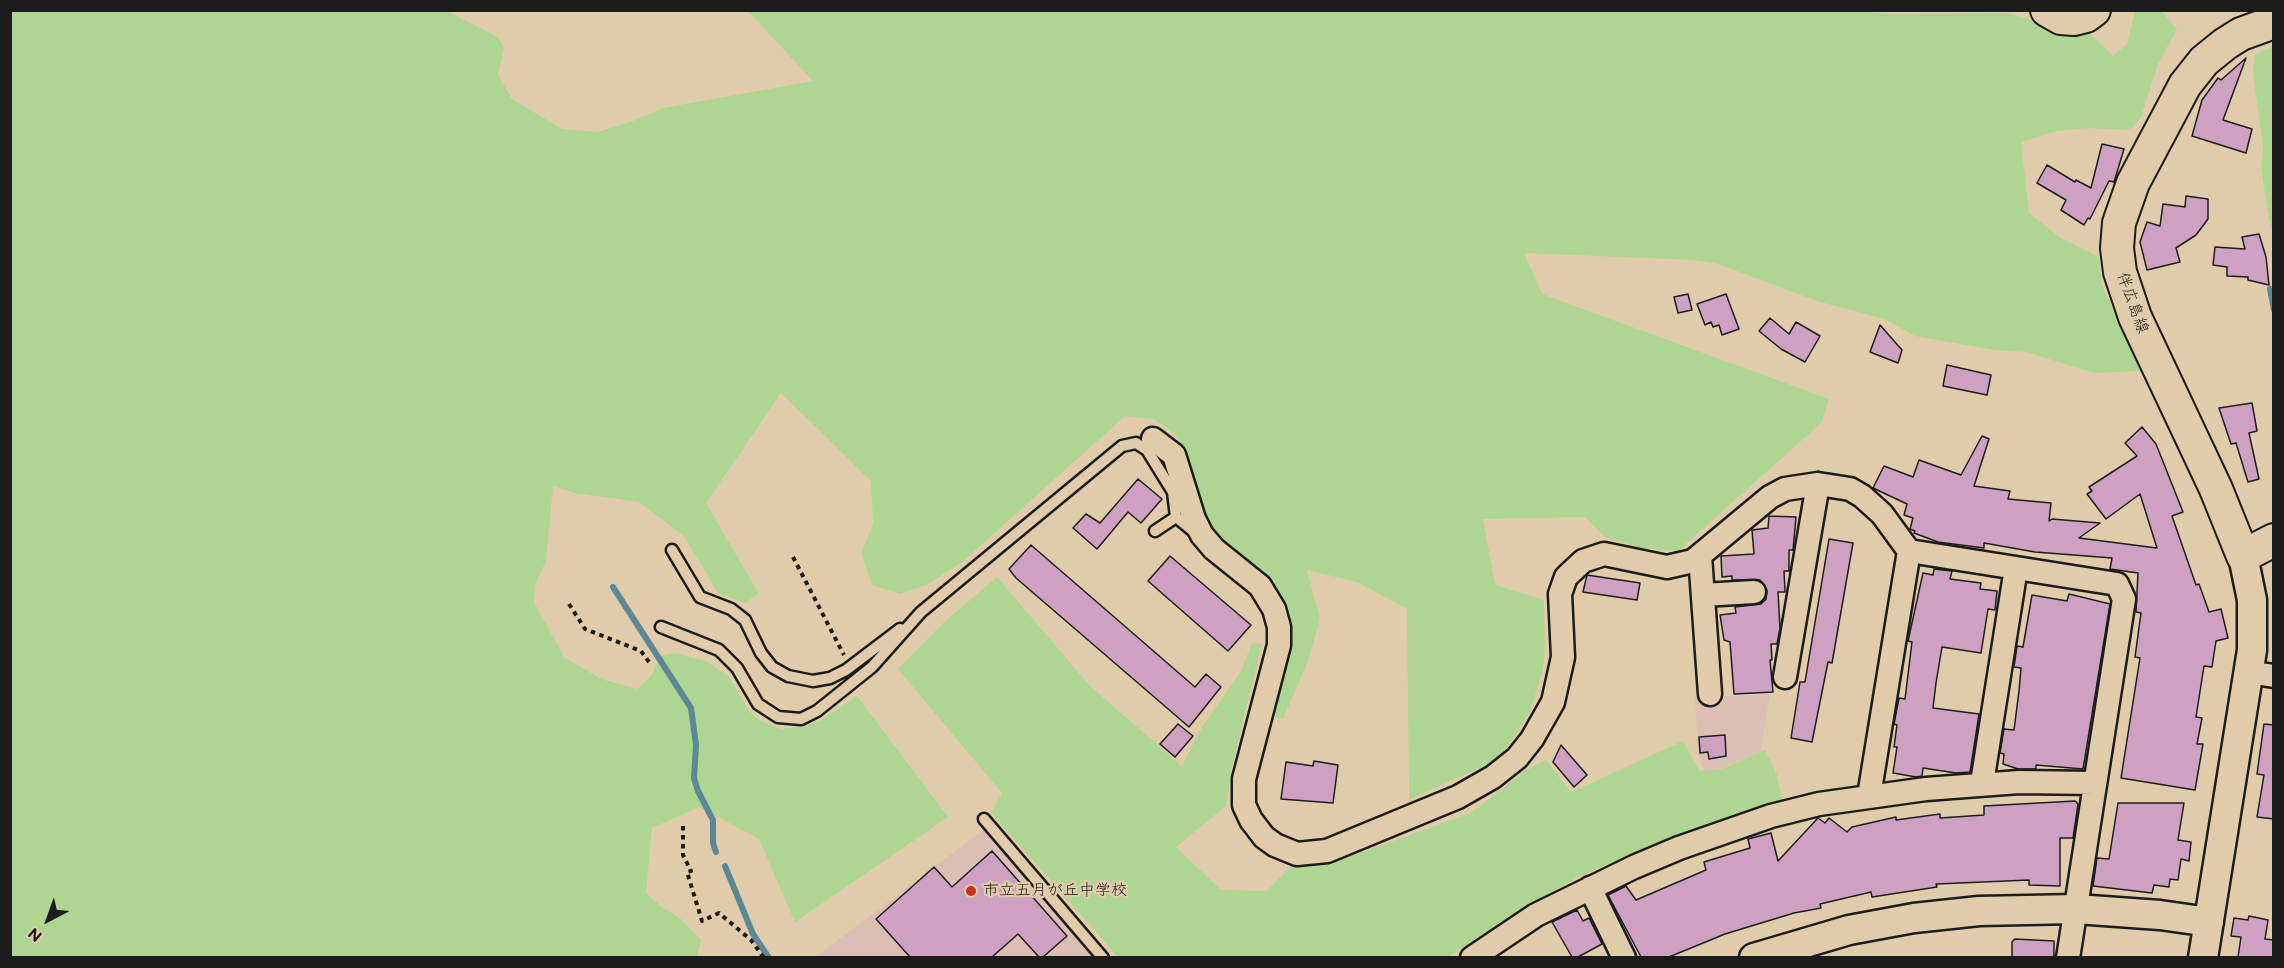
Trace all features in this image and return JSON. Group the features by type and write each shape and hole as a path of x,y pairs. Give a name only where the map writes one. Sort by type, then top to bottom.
{"main road":[{"path":"2047,10 2061,18 2074,19 2086,16 2094,10"},
{"name":"伴広島線","path":"2265,546 2216,489 2126,295 2120,272 2118,235 2133,183 2185,85 2204,61 2225,44 2241,34 2274,22"}],"street":[{"path":"1153,439 1174,455 1194,519 1208,543 1260,586 1271,601 1279,627 1279,645 1244,778 1245,805 1257,829 1270,841 1287,851 1309,854 1327,851 1458,797 1493,777 1517,758 1532,739 1553,702 1563,657 1560,594 1566,578 1579,564 1599,554 1621,556 1667,567 1682,565 1700,556 1770,497 1785,489 1818,484 1850,489 1862,496 1882,514 1909,551 2112,582 2124,593 2068,957"},
{"path":"1785,677 1818,484"},
{"path":"2203,957 2261,674 2253,614 2265,546"},
{"path":"1869,796 1909,551"},
{"path":"1700,556 1710,694"},
{"path":"1982,783 2016,568"},
{"path":"1703,595 1754,592"},
{"path":"1472,957 1536,915 1590,888 1680,848 1771,816 1869,796 1982,783 2095,783"},
{"path":"1590,888 1624,957"},
{"path":"1754,957 1817,938 1914,918 1979,911 2076,909 2160,915 2209,922"}],"lane":[{"path":"672,550 700,597 731,609 745,620 761,653 780,672 797,678 821,681 839,675 921,612 1122,446 1136,443 1147,450 1173,492 1176,517 1208,543"},
{"path":"1155,531 1176,517"},
{"path":"661,627 719,650 737,668 758,704 778,717 794,719 817,711 872,667 921,612"},
{"path":"984,819 1103,957"}],"path":[{"path":"793,557 851,666"},
{"path":"569,604 585,628 641,651 649,662"},
{"path":"683,826 685,840 683,855 691,871 687,872 702,921 719,913 751,940 764,957"}],"shaded area":[{"path":"1770,694 1760,752 1721,768 1705,770 1698,754 1695,698"},
{"name":"市立五月が丘中学校","path":"986,828 1096,954 1092,958 814,958"}],"green space":[{"path":"1847,10 1887,14 2008,13 2072,31 2088,32 2113,56 2127,44 2135,11 2161,11 2177,29 2158,64 2141,117 2133,127 2127,130 2088,128 2057,131 2021,142 2029,213 2061,238 2099,257 2102,285 2142,371 2094,373 2026,352 1994,350 1915,336 1884,319 1817,301 1718,264 1694,260 1524,253 1542,294 1829,399 1821,423 1678,551 1642,548 1605,537 1585,517 1483,519 1495,585 1544,600 1545,647 1543,670 1530,712 1504,752 1488,764 1409,800 1407,609 1357,582 1307,570 1320,619 1308,661 1283,719 1270,716 1291,648 1287,616 1276,587 1259,568 1218,537 1204,517 1189,458 1175,434 1154,419 1125,416 961,563 926,585 900,594 872,585 861,554 873,524 871,481 781,393 706,503 759,594 744,603 718,593 684,536 639,502 575,493 553,486 546,561 536,583 534,602 564,657 601,679 637,689 651,676 661,656 675,653 706,661 728,676 750,712 761,721 781,729 807,726 823,719 857,696 948,817 795,922 759,839 699,807 652,828 646,893 662,907 680,918 701,940 697,957 11,958 10,11 447,11 498,37 504,48 498,75 512,99 562,129 598,132 633,121 663,108 813,81 748,11"},
{"path":"2273,46 2273,231 2269,220 2261,167 2263,147 2253,73 2254,55"},
{"path":"997,577 1090,686 1182,766 1202,727 1241,671 1252,643 1262,644 1232,765 1226,806 1176,847 1221,890 1267,891 1293,864 1326,865 1471,813 1525,771 1546,760 1571,792 1683,741 1700,771 1721,769 1765,750 1777,775 1782,799 1677,834 1576,878 1530,904 1448,957 1118,957 991,813 1002,793 898,669 944,622"}],"building":[{"path":"2246,58 2223,120 2252,129 2246,153 2192,136 2202,100 2218,78 2221,80"},
{"path":"2102,144 2124,149 2114,182 2109,181 2090,219 2088,218 2084,225 2061,210 2066,200 2037,183 2047,165 2075,182 2076,180 2091,188"},
{"path":"2186,196 2208,199 2208,219 2196,235 2176,248 2180,262 2147,270 2140,242 2147,222 2160,226 2163,204 2185,207"},
{"path":"2259,234 2266,257 2269,285 2248,280 2248,277 2227,276 2227,267 2213,265 2215,247 2245,249 2242,237"},
{"path":"1688,294 1692,310 1678,313 1674,297"},
{"path":"1726,294 1739,329 1722,335 1719,325 1713,327 1711,322 1705,325 1697,304"},
{"path":"1770,318 1789,334 1796,322 1820,336 1805,362 1781,349 1759,331"},
{"path":"1880,325 1902,350 1898,363 1870,352"},
{"path":"1947,365 1991,375 1987,395 1943,386"},
{"path":"2252,403 2257,431 2249,433 2259,479 2248,482 2236,443 2231,444 2219,408"},
{"path":"2142,427 2156,444 2183,512 2172,516 2196,585 2199,584 2209,612 2221,609 2228,638 2216,641 2212,667 2204,666 2196,717 2202,718 2197,744 2203,744 2195,790 2121,778 2140,658 2135,657 2141,613 2136,612 2138,573 2110,569 2112,558 2035,552 1984,543 1984,548 1938,542 1914,533 1915,531 1910,529 1913,518 1904,515 1907,504 1873,488 1884,466 1913,477 1919,460 1961,475 1982,436 1989,439 1974,486 2010,491 2008,499 2051,503 2049,521 2052,519 2100,523 2079,538 2157,548 2140,494 2106,519 2087,494 2092,491 2089,487 2137,456 2125,443"},
{"path":"1138,479 1162,499 1141,523 1128,512 1097,549 1073,528 1086,514 1100,523"},
{"path":"1769,516 1796,517 1793,550 1789,550 1789,571 1784,571 1785,592 1778,592 1780,628 1777,644 1771,644 1773,692 1734,694 1730,642 1724,640 1720,615 1736,613 1735,607 1761,604 1766,599 1767,591 1760,580 1732,580 1732,576 1722,577 1721,556 1754,554 1752,530 1768,528"},
{"path":"1829,539 1853,543 1832,663 1828,662 1812,742 1791,738 1800,682 1805,682"},
{"path":"1031,545 1195,687 1206,674 1221,687 1189,727 1016,578 1009,569"},
{"path":"1170,556 1251,625 1228,651 1148,581"},
{"path":"1934,569 1952,571 1950,579 1981,583 1980,589 1997,591 1995,610 1988,609 1981,653 1942,647 1936,683 1933,708 1979,714 1970,772 1956,773 1923,768 1922,776 1916,777 1893,773 1897,747 1894,747 1897,725 1894,724 1899,698 1905,699 1912,642 1908,641 1923,573 1933,575"},
{"path":"1587,575 1640,583 1637,600 1583,592"},
{"path":"2069,594 2110,604 2083,769 2036,765 2036,769 2018,769 2003,764 2004,754 2000,753 2004,729 2014,730 2019,691 2021,668 2014,667 2017,646 2023,647 2032,595 2067,601"},
{"path":"1178,724 1193,736 1175,757 1160,744"},
{"path":"2264,724 2274,725 2274,819 2257,817 2264,775 2257,774"},
{"path":"1725,735 1726,756 1709,759 1708,752 1700,753 1699,737"},
{"path":"1561,745 1587,775 1574,787 1553,762"},
{"path":"1314,761 1338,765 1333,803 1281,799 1286,762 1313,766"},
{"path":"2075,801 2078,804 2073,838 2060,838 2060,886 2029,885 2029,880 1936,884 1937,887 1872,897 1871,892 1820,904 1821,908 1794,913 1725,934 1669,957 1641,957 1608,895 1626,886 1636,900 1706,870 1704,862 1750,848 1748,839 1771,833 1778,861 1818,818 1825,823 1829,818 1847,832 1852,827 1896,817 1896,820 1940,814 1940,818 1984,815 1984,806"},
{"path":"2118,803 2184,803 2178,840 2191,842 2189,861 2181,859 2178,880 2170,879 2169,887 2154,885 2152,893 2093,886 2097,858 2109,859"},
{"name":"市立五月が丘中学校","path":"992,851 1067,936 1043,957 1039,957 1018,934 992,957 910,957 876,919 934,867 952,887"},
{"path":"1577,910 1583,921 1589,918 1602,944 1578,957 1572,957 1552,922"},
{"path":"2249,916 2268,920 2265,939 2274,940 2274,957 2238,957 2241,937 2231,936 2234,918 2248,920"},
{"path":"2015,939 2054,941 2054,957 2012,957 2012,942"}],"waterway":[{"path":"2270,289 2274,310"},
{"path":"613,587 691,708 696,745 694,778 713,820 713,843 716,852"},
{"path":"725,866 753,934 769,958"}],"place":[{"name":"市立五月が丘中学校","path":"971,891"}]}
